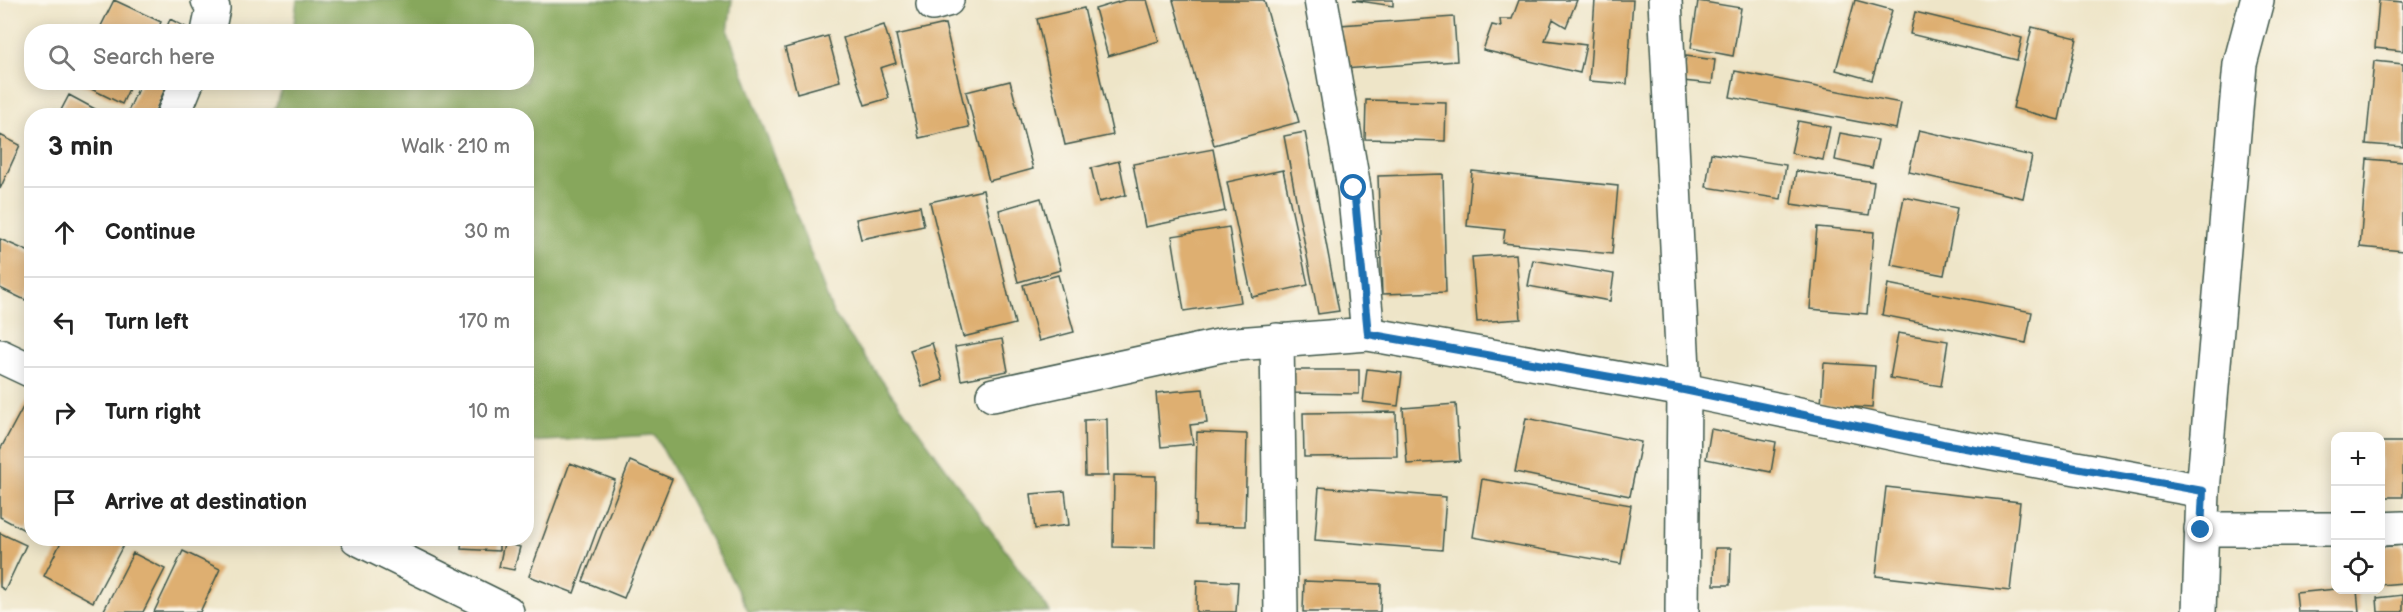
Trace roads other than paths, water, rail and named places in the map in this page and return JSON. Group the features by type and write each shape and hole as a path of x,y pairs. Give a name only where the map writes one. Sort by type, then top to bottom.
{"street":[{"path":"208,0 213,8 210,24"},
{"path":"1321,0 1354,188 1368,334"},
{"path":"1665,0 1684,390 1682,612"},
{"path":"2199,612 2203,491 2240,64 2257,0"},
{"path":"176,108 184,90"},
{"path":"993,395 1223,345 1368,334 1684,390 1943,444 2203,491"},
{"path":"1277,340 1281,612"},
{"path":"0,356 24,367"},
{"path":"2385,529 2403,528"},
{"path":"2201,530 2331,529"},
{"path":"373,546 507,612"}]}
